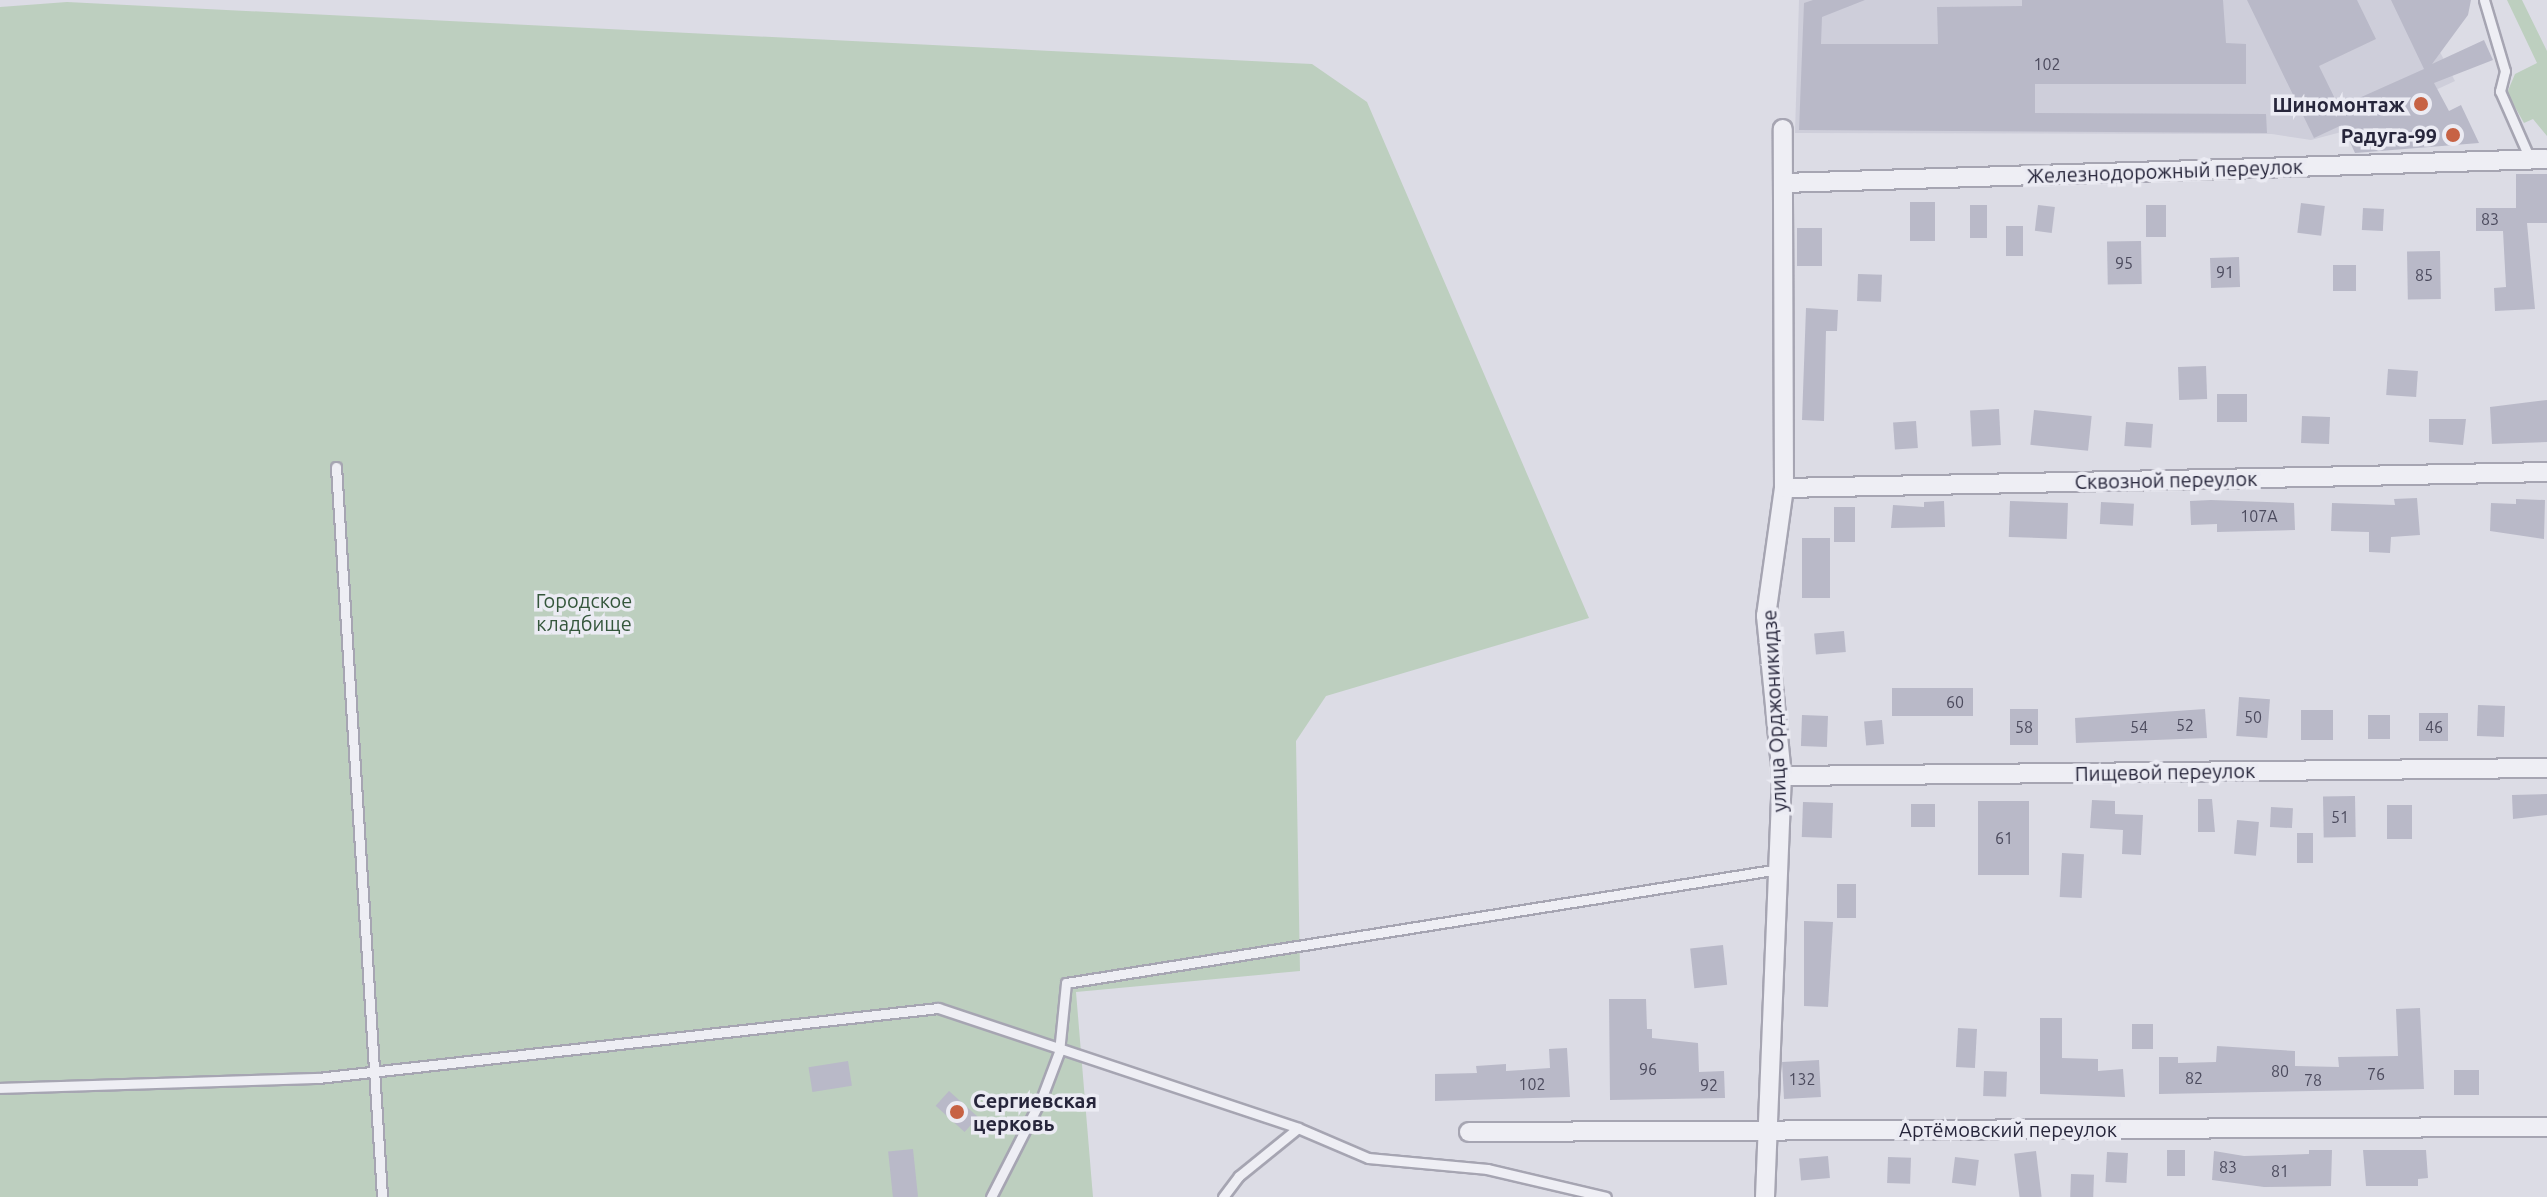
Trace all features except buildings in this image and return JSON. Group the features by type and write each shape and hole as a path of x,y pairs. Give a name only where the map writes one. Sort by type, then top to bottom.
{"street":[{"name":"улица Орджоникидзе","path":"1765,1197 1782,776 1766,616 1784,488 1783,129"},
{"name":"Железнодорожный переулок","path":"1783,183 2539,159"},
{"name":"Сквозной переулок","path":"1784,488 2547,472"},
{"name":"Пищевой переулок","path":"1782,776 2547,768"},
{"name":"Артёмовский переулок","path":"1469,1132 2547,1127"}],"lane":[{"path":"2484,0 2505,71 2500,91 2539,159"},
{"path":"336,467 377,1070 382,1197"},
{"path":"991,1197 1042,1097 1059,1052 1066,983 1779,869"},
{"path":"0,1088 318,1078 938,1008 1059,1052 1298,1128 1368,1158 1487,1169 1606,1197"},
{"path":"1223,1197 1239,1176 1298,1128"}],"shaded area":[{"path":"1799,0 2413,0 2455,81 2349,130 2311,140 2272,134 1795,133"}],"green space":[{"path":"2507,0 2522,0 2547,51 2547,136 2533,119 2524,123 2507,93 2515,74 2537,63"},
{"name":"Городское кладбище","path":"67,2 1312,64 1367,102 1589,618 1326,696 1296,741 1300,971 1076,992 1093,1197 0,1197 0,7"}],"place":[{"name":"Шиномонтаж","path":"2421,104"},
{"name":"Радуга-99","path":"2453,135"},
{"name":"Сергиевская церковь","path":"957,1112"}]}
